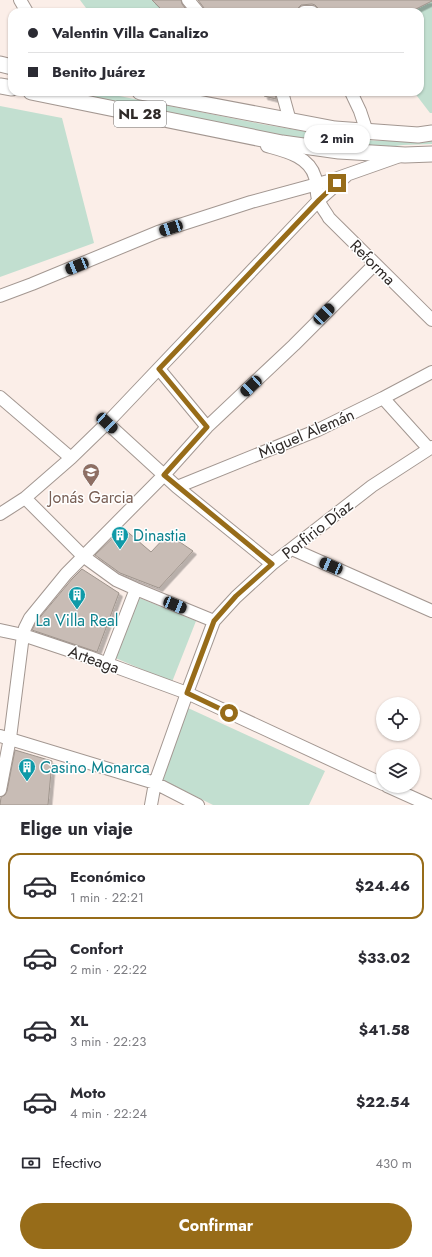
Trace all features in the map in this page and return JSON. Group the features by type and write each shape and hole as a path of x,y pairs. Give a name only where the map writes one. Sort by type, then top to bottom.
{"main road":[{"name":"NL 28","path":"51,96 282,143 339,151 432,154"},
{"name":"NL 28","path":"161,96 335,129 367,132 425,134"}],"street":[{"path":"188,0 195,8"},
{"path":"283,96 290,121"},
{"path":"353,96 367,132"},
{"path":"425,134 432,124"},
{"name":"Reforma","path":"249,136 267,146 293,154 309,166 315,176 320,199 329,218 432,320"},
{"path":"0,296 158,232 251,202 346,176 405,154"},
{"path":"0,514 25,498 71,458 107,423 320,199 346,176"},
{"path":"0,790 5,737 25,628 30,618 66,574 164,475 207,427 294,345 375,264"},
{"path":"159,369 207,427"},
{"name":"Miguel Alemán","path":"177,487 318,430 432,372"},
{"path":"0,398 71,458"},
{"path":"383,398 430,448"},
{"path":"107,423 177,487 272,564"},
{"name":"Porfirio Díaz","path":"151,805 155,783 214,621 236,596 272,564 372,486 430,448"},
{"path":"25,498 83,556 116,580 214,621"},
{"path":"292,549 432,611"},
{"path":"107,664 136,589"},
{"name":"Arteaga","path":"0,630 24,635 187,693 376,781"},
{"path":"5,737 155,783 198,805"},
{"path":"402,793 428,805"}],"green space":[{"path":"80,0 152,0 160,8 86,8"},
{"path":"432,1 432,113 430,113 417,96 424,96 424,8 418,8"},
{"path":"86,96 119,96 261,124 350,139 381,141 432,140 432,144 403,145 381,148 302,139"},
{"path":"0,106 62,118 94,243 0,277"},
{"path":"137,597 196,621 172,682 113,657"},
{"path":"188,708 325,771 309,805 213,805 163,780"}],"building":[{"path":"152,0 181,0 185,8 160,8"},
{"path":"198,0 432,0 418,8 318,8 312,4 301,5 298,8 204,8"},
{"path":"264,96 276,96 276,99"},
{"path":"123,528 151,552 168,534 193,551 159,588 120,573 95,555"},
{"name":"La Villa Real","path":"82,569 119,593 97,652 32,630 36,622"},
{"name":"Casino Monarca","path":"15,750 52,761 48,805 0,805 1,797 5,795 7,791"}],"place":[{"name":"Jonás Garcia","path":"91,487"},
{"name":"Dinastia","path":"120,550"},
{"name":"La Villa Real","path":"77,610"},
{"name":"Casino Monarca","path":"27,782"}],"route":[{"path":"229,713 187,693 214,621 236,596 272,564 164,475 207,427 159,369 319,200 337,183"}]}
